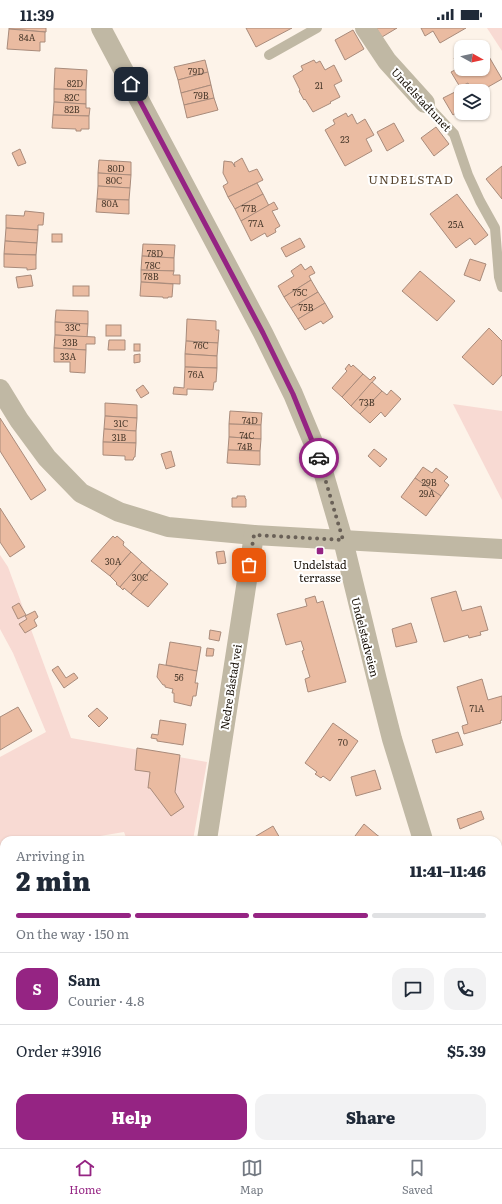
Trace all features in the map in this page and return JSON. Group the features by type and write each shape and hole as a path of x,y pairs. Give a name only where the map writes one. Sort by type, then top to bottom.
{"street":[{"name":"Undelstadveien","path":"101,28 263,333 293,394 318,454 343,540 381,695 422,836"},
{"name":"Undelstadtunet","path":"365,28 387,61 425,103"},
{"path":"0,388 19,420 47,458 81,493 119,512 168,527 254,535 502,549"},
{"name":"Nedre Båstad vei","path":"208,836 254,535"}],"lane":[{"path":"269,55 317,28"},
{"name":"Undelstadtunet","path":"425,103 454,134 468,175 495,228 498,277 502,287"}],"shaded area":[{"path":"487,28 502,28 502,51"},
{"path":"453,404 502,411 502,500"},
{"path":"0,555 8,567 71,738 207,762 194,836 126,836 124,832 100,836 0,836 0,757 46,732 13,653 0,629"}],"building":[{"path":"46,28 46,32 9,29"},
{"path":"246,28 292,28 256,47"},
{"path":"376,28 397,28 382,37"},
{"path":"421,28 466,28 440,43 433,31 425,36"},
{"path":"9,29 45,32 45,42 40,42 40,51 7,49"},
{"path":"353,30 364,49 345,60 335,40"},
{"path":"490,58 502,79 490,86 490,84 458,84 451,72 454,70 454,76 490,76"},
{"path":"205,60 208,72 178,80 174,67"},
{"path":"314,60 316,63 320,61 325,70 334,65 342,81 334,85 340,97 313,112 299,91 300,90 293,76 303,70 301,66"},
{"path":"55,68 87,70 86,90 54,89"},
{"path":"208,72 211,85 181,93 178,80"},
{"path":"211,85 214,98 184,105 181,93"},
{"path":"54,89 86,90 86,104 54,102"},
{"path":"454,92 454,114 453,115 443,98"},
{"path":"214,98 218,110 187,118 184,105"},
{"path":"54,102 86,104 86,108 90,108 89,116 53,115"},
{"path":"346,113 348,117 352,114 357,124 365,119 374,135 366,139 372,151 345,166 325,130 335,124 333,120"},
{"path":"53,115 89,116 89,129 81,129 81,131 76,131 76,129 52,128"},
{"path":"394,123 404,141 387,151 377,132"},
{"path":"436,127 449,144 434,156 421,138"},
{"path":"20,149 26,163 18,166 12,153"},
{"path":"242,158 249,172 257,169 263,180 228,197 223,186 228,183 223,173 224,161 232,162 235,167 234,163"},
{"path":"99,160 131,162 131,175 98,173"},
{"path":"502,166 502,199 486,179"},
{"path":"98,173 131,175 130,188 98,186"},
{"path":"257,183 263,194 235,209 228,197"},
{"path":"98,186 130,188 129,200 97,199"},
{"path":"263,194 269,206 241,221 235,209"},
{"path":"457,194 488,235 475,245 470,238 456,248 430,214"},
{"path":"97,199 129,200 129,214 96,212"},
{"path":"274,202 278,209 272,211 280,226 275,229 276,232 267,237 265,233 251,241 241,221"},
{"path":"25,211 44,213 43,225 38,225 38,230 6,228 6,215 24,216"},
{"path":"6,228 38,230 37,243 5,241"},
{"path":"52,234 62,234 62,242 52,242"},
{"path":"300,238 305,247 286,257 281,248"},
{"path":"5,241 37,243 36,255 4,254"},
{"path":"143,244 175,245 174,258 142,256"},
{"path":"4,254 36,255 36,269 27,270 27,268 4,267"},
{"path":"142,256 174,258 174,271 141,270"},
{"path":"470,259 486,264 480,281 464,275"},
{"path":"301,264 305,270 311,266 315,273 309,276 311,280 284,297 278,286 294,276 291,271"},
{"path":"141,270 174,271 173,275 180,275 180,284 141,282"},
{"path":"420,271 455,301 437,321 402,291"},
{"path":"31,275 33,286 18,288 16,277"},
{"path":"311,280 318,292 291,308 284,297"},
{"path":"141,282 173,284 172,297 163,298 140,296"},
{"path":"73,286 89,286 89,296 73,296"},
{"path":"318,292 325,303 298,319 291,308"},
{"path":"325,303 333,317 323,324 321,321 305,330 298,319"},
{"path":"56,310 88,311 88,324 55,322"},
{"path":"187,319 216,321 216,330 219,330 218,343 186,341"},
{"path":"55,322 88,324 87,337 55,335"},
{"path":"106,325 121,325 121,336 106,336"},
{"path":"489,328 502,341 502,375 493,385 462,357"},
{"path":"55,335 95,337 95,344 86,344 86,350 54,348"},
{"path":"109,340 125,340 125,350 108,350"},
{"path":"186,341 218,343 217,356 185,354"},
{"path":"134,344 140,344 140,351 134,351"},
{"path":"54,348 86,350 85,373 70,372 70,362 54,362"},
{"path":"140,354 140,362 134,363 134,355"},
{"path":"185,354 217,356 217,368 185,367"},
{"path":"349,364 351,367 353,365 363,374 342,397 332,388 347,371 345,369"},
{"path":"185,367 217,368 216,382 214,382 213,390 187,389 187,395 173,394 174,387 184,388"},
{"path":"363,374 370,380 374,376 376,378 351,406 342,397"},
{"path":"372,382 382,391 360,414 351,406"},
{"path":"143,385 149,393 141,398 136,390"},
{"path":"391,390 401,399 385,417 381,412 370,423 360,414 382,391 387,395"},
{"path":"105,403 137,405 137,418 105,416"},
{"path":"230,411 262,413 261,425 229,424"},
{"path":"105,416 137,418 136,431 104,429"},
{"path":"0,418 46,490 31,500 0,451"},
{"path":"229,424 261,425 261,439 229,437"},
{"path":"104,429 136,431 136,443 103,442"},
{"path":"229,437 261,439 260,451 228,450"},
{"path":"103,442 136,443 135,457 133,460 125,460 125,456 103,455"},
{"path":"374,449 387,459 380,467 368,456"},
{"path":"228,450 260,451 260,465 227,463"},
{"path":"171,451 175,466 166,469 161,454"},
{"path":"423,467 432,473 436,468 448,477 444,481 449,485 441,496 415,478"},
{"path":"415,478 441,496 426,516 401,497"},
{"path":"237,496 245,496 246,507 232,507 232,498 237,498"},
{"path":"0,508 25,547 10,557 0,542"},
{"path":"113,536 115,538 117,536 124,542 123,545 131,552 110,576 91,561"},
{"path":"224,551 226,563 218,564 216,552"},
{"path":"131,552 142,562 120,587 110,576"},
{"path":"142,562 151,570 131,594 124,588 123,590 120,587"},
{"path":"151,570 168,584 148,607 131,594"},
{"path":"456,591 462,611 481,606 488,630 480,632 481,635 469,638 468,635 444,642 431,598"},
{"path":"315,596 317,603 323,601 346,682 308,692 305,679 310,677 302,651 304,650 301,641 286,645 277,614 307,606 305,599"},
{"path":"19,603 26,615 18,619 12,607"},
{"path":"35,611 38,617 34,620 37,626 25,633 19,624 27,619 25,616"},
{"path":"411,623 417,642 396,647 392,629"},
{"path":"210,630 221,632 219,641 209,639"},
{"path":"170,642 201,647 197,671 166,665"},
{"path":"207,648 214,649 213,656 206,656"},
{"path":"159,664 197,671 195,683 198,683 196,696 193,696 191,706 174,702 174,693 172,693 173,689 165,687 165,685 163,685 157,677"},
{"path":"58,666 66,678 74,673 78,678 64,688 52,670"},
{"path":"482,679 488,700 502,696 502,720 500,721 501,723 464,734 462,726 468,724 457,687"},
{"path":"18,707 32,731 0,750 0,717"},
{"path":"97,708 108,718 99,727 88,716"},
{"path":"160,720 186,724 183,745 157,741 157,739 151,738 152,734 158,735"},
{"path":"333,723 358,741 330,781 323,776 321,778 315,774 317,772 305,763"},
{"path":"458,732 463,745 436,753 432,740"},
{"path":"137,748 180,755 175,792 184,807 171,816 150,788 148,788 150,772 135,770"},
{"path":"375,770 381,789 356,796 351,777"},
{"path":"481,811 484,819 460,829 457,819"},
{"path":"364,824 378,836 355,836"},
{"path":"273,826 279,836 256,836"}],"way so far":[{"path":"249,565 254,535 343,540 319,458"}],"place":[{"name":"Undelstad terrasse","path":"320,551"}],"district":[{"name":"UNDELSTAD","path":"411,179"}],"route":[{"path":"131,84 263,333 293,394 319,458"}]}
